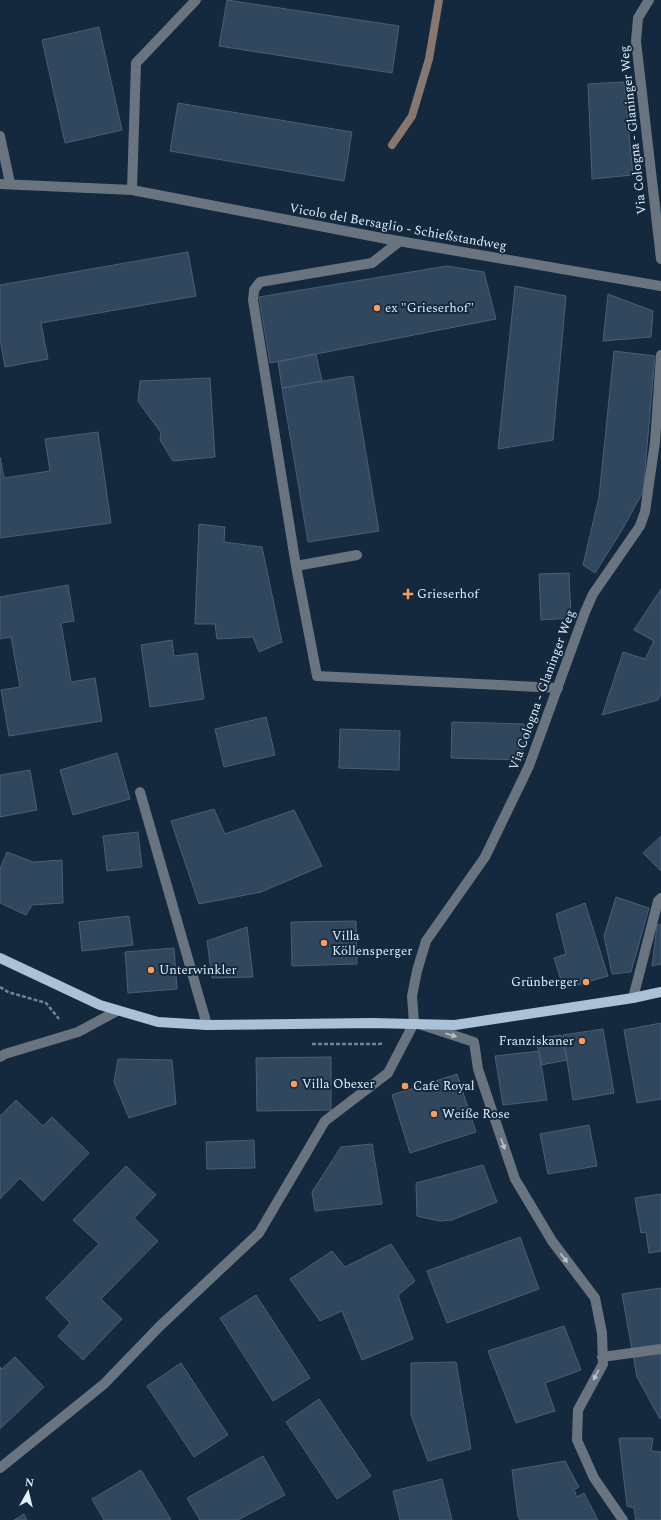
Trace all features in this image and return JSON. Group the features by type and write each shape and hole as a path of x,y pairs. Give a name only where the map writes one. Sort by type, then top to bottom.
{"main road":[{"path":"0,958 100,1005 117,1011 158,1022 207,1025 414,1023 456,1025 633,998 661,992"}],"street":[{"path":"132,190 136,63 196,0"},
{"name":"Via Cologna - Glaninger Weg","path":"649,0 638,18 636,41 661,259"},
{"path":"0,136 5,184"},
{"name":"Vicolo del Bersaglio - Schießstandweg","path":"5,184 132,190 400,241 661,286"},
{"path":"400,241 372,263 260,282 254,290 253,300 296,566 317,676 558,688"},
{"name":"Via Cologna - Glaninger Weg","path":"414,1023 412,996 417,971 426,941 485,857 529,766 585,612 593,594 640,526 645,512 655,442 661,355"},
{"path":"296,566 357,555"},
{"path":"140,792 207,1025"},
{"path":"633,998 658,901 661,898"},
{"path":"0,1057 5,1054 78,1032 117,1011"},
{"path":"0,1468 104,1384 160,1326 259,1233 325,1121 388,1073 414,1023 474,1042 478,1069 515,1179 552,1241 595,1298 602,1334 603,1364 578,1410 577,1440 594,1478 623,1520"},
{"path":"602,1357 661,1349"}],"building":[{"path":"227,0 399,26 392,73 219,46"},
{"path":"99,27 122,130 65,143 42,40"},
{"path":"624,82 633,175 592,179 588,84"},
{"path":"178,103 352,132 344,181 170,151"},
{"path":"188,252 196,296 41,323 48,359 5,367 0,339 0,285"},
{"name":"ex \"Grieserhof\"","path":"447,266 484,272 496,319 270,363 259,297"},
{"name":"ex \"Grieserhof\"","path":"515,286 566,296 553,440 498,449"},
{"path":"608,294 653,311 651,337 603,341"},
{"path":"614,351 655,356 643,492 622,530 595,573 583,565 599,497"},
{"path":"316,354 322,381 282,388 278,362"},
{"path":"353,376 379,531 308,542 282,388"},
{"path":"210,378 215,457 173,461 160,440 161,433 138,401 140,381"},
{"path":"98,432 111,523 0,538 0,457 4,478 50,471 45,439"},
{"path":"199,524 225,527 224,542 262,547 282,642 259,652 253,637 217,639 215,624 195,624"},
{"path":"569,573 571,618 541,620 539,574"},
{"path":"68,585 74,621 61,623 71,682 95,678 102,721 9,736 1,690 20,687 11,637 0,639 0,597"},
{"path":"661,589 661,694 658,700 602,715 623,652 645,659 654,641 634,630"},
{"path":"172,640 174,656 197,653 204,699 150,707 141,645"},
{"path":"266,717 275,755 224,767 215,729"},
{"path":"452,722 524,724 523,760 451,758"},
{"path":"340,729 400,731 399,770 339,768"},
{"path":"117,753 130,799 73,815 60,770"},
{"path":"30,770 37,810 0,817 0,775"},
{"path":"214,809 225,834 294,810 322,866 261,892 199,904 171,821"},
{"path":"138,832 142,867 107,871 103,836"},
{"path":"661,836 661,871 643,853"},
{"path":"7,852 33,862 62,860 63,903 32,905 26,915 0,903 0,869"},
{"path":"616,897 649,908 631,972 612,974 604,936"},
{"path":"585,903 608,976 564,989 554,958 566,954 556,914"},
{"path":"129,916 133,945 82,951 79,922"},
{"name":"Villa Köllensperger","path":"356,921 357,964 292,966 291,922"},
{"path":"661,924 661,964 652,966 657,925"},
{"path":"247,927 253,977 212,978 207,941"},
{"name":"Unterwinkler","path":"174,948 177,989 128,993 125,952"},
{"path":"661,1023 661,1099 637,1103 624,1030"},
{"path":"603,1029 614,1093 573,1100 563,1035"},
{"path":"561,1035 567,1060 541,1065 539,1051 534,1039"},
{"path":"539,1051 547,1100 503,1105 495,1056"},
{"name":"Villa Obexer","path":"331,1057 331,1110 257,1111 256,1058"},
{"path":"118,1059 172,1060 176,1104 129,1118 114,1082"},
{"name":"Weiße Rose","path":"457,1074 476,1132 410,1153 392,1095"},
{"path":"16,1100 43,1126 52,1117 89,1153 43,1201 20,1178 0,1199 0,1116"},
{"path":"589,1125 597,1166 548,1174 540,1134"},
{"path":"254,1140 255,1168 207,1169 206,1142"},
{"path":"372,1144 382,1204 315,1211 312,1192 341,1147"},
{"path":"483,1165 497,1202 452,1220 439,1221 417,1216 416,1183"},
{"path":"126,1166 156,1195 134,1218 158,1241 101,1299 122,1319 83,1360 58,1336 70,1323 46,1298 99,1244 73,1220"},
{"path":"661,1194 661,1251 649,1253 646,1232 641,1233 635,1198"},
{"path":"520,1237 539,1289 447,1323 427,1271"},
{"path":"391,1244 415,1281 398,1295 413,1339 362,1360 342,1311 320,1321 290,1279 332,1251 345,1267"},
{"path":"661,1288 660,1419 637,1377 622,1294"},
{"path":"256,1295 310,1378 273,1401 220,1318"},
{"path":"564,1326 581,1370 545,1383 555,1411 516,1423 488,1351"},
{"path":"15,1357 44,1387 0,1429 0,1367 2,1369"},
{"path":"456,1362 471,1449 428,1461 411,1415 411,1363"},
{"path":"181,1363 228,1435 194,1457 147,1386"},
{"path":"319,1399 371,1476 337,1499 286,1422"},
{"path":"619,1438 653,1438 651,1451 661,1452 661,1520 636,1520 634,1508 627,1506"},
{"path":"263,1456 285,1495 238,1520 200,1520 187,1498"},
{"path":"565,1461 579,1487 574,1490 577,1497 584,1493 598,1520 520,1520 518,1516 512,1470"},
{"path":"141,1470 171,1520 104,1520 92,1499"},
{"path":"442,1479 452,1520 400,1520 393,1491"},
{"path":"24,1514 27,1520 14,1520"}],"waterway":[{"path":"392,145 412,116 429,59 439,0"}],"place":[{"name":"ex \"Grieserhof\"","path":"377,308"},
{"name":"Grieserhof","path":"408,594"},
{"name":"Villa Köllensperger","path":"324,943"},
{"name":"Unterwinkler","path":"151,970"},
{"name":"Grünberger","path":"586,982"},
{"name":"Franziskaner","path":"582,1041"},
{"name":"Villa Obexer","path":"294,1084"},
{"name":"Cafe Royal","path":"405,1086"},
{"name":"Weiße Rose","path":"434,1114"}]}
